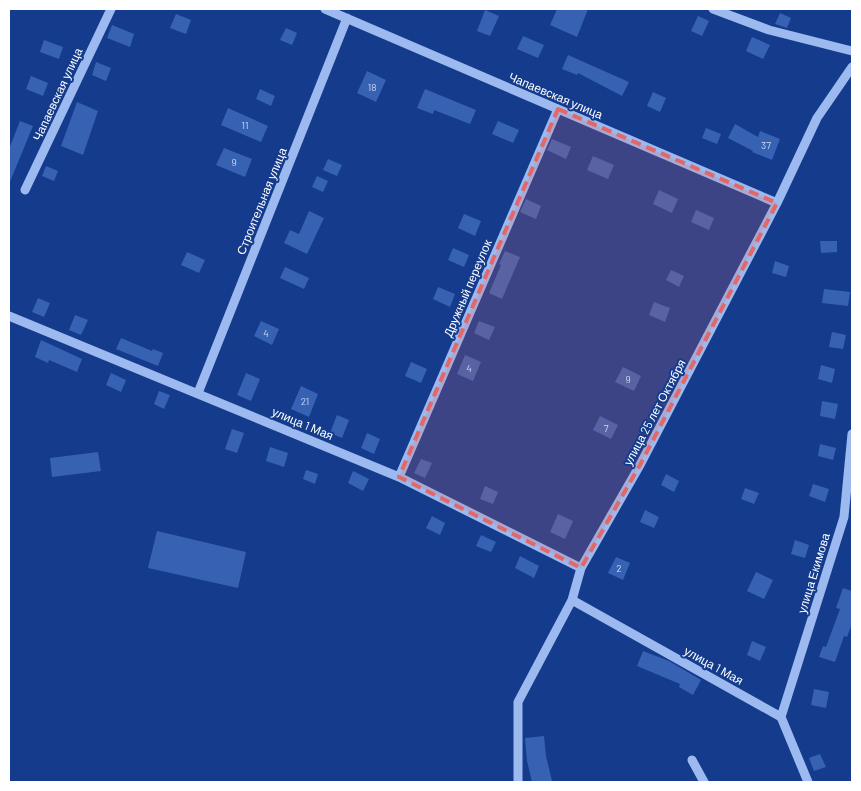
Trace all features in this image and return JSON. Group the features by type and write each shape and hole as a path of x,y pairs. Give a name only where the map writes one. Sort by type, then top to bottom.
{"street":[{"name":"Чапаевская улица","path":"25,190 111,9"},
{"name":"Чапаевская улица","path":"325,9 777,203"},
{"path":"713,9 769,30 852,51"},
{"name":"Строительная улица","path":"198,393 347,18"},
{"name":"улица 25 лет Октября","path":"516,781 518,702 572,600 581,568 640,466 777,203 817,118 852,67"},
{"name":"Дружный переулок","path":"399,477 558,109"},
{"name":"улица 1 Мая","path":"9,316 399,477 581,568"},
{"name":"улица Екимова","path":"781,717 844,517 852,434"},
{"name":"улица 1 Мая","path":"572,600 781,717"},
{"path":"781,717 808,782"},
{"path":"692,760 704,782"}],"highlighted area":[{"path":"558,109 777,203 640,465 581,568 399,477"}],"building":[{"path":"557,9 588,9 577,37 550,25"},
{"path":"485,10 499,16 490,36 477,31"},
{"path":"780,13 791,18 787,28 775,24"},
{"path":"176,14 191,20 186,34 170,28"},
{"path":"698,16 709,21 702,36 691,31"},
{"path":"112,25 134,34 130,47 107,38"},
{"path":"286,28 297,33 292,45 280,40"},
{"path":"523,36 544,45 538,58 517,49"},
{"path":"752,37 770,45 763,59 746,51"},
{"path":"44,40 63,47 59,59 40,52"},
{"path":"568,55 629,82 622,96 578,73 577,75 562,69"},
{"path":"96,62 111,68 106,81 92,75"},
{"path":"367,71 386,80 376,102 357,93"},
{"path":"31,76 48,83 43,96 26,89"},
{"path":"260,89 275,96 271,106 256,99"},
{"path":"425,89 476,110 470,124 434,110 433,114 417,108"},
{"path":"653,92 666,98 660,112 647,106"},
{"path":"77,102 98,111 83,155 61,146"},
{"path":"228,108 268,126 261,142 221,125"},
{"path":"20,121 33,126 9,184 9,149"},
{"path":"498,121 519,130 513,143 492,134"},
{"path":"735,124 758,137 760,131 780,139 772,160 752,152 728,138"},
{"path":"706,128 721,134 717,144 702,138"},
{"path":"552,139 571,147 566,159 547,150"},
{"path":"224,148 252,159 245,177 216,165"},
{"path":"593,156 614,165 608,179 587,170"},
{"path":"328,159 342,165 337,176 323,170"},
{"path":"46,166 58,171 54,181 42,176"},
{"path":"317,176 328,181 323,192 312,187"},
{"path":"659,190 678,199 672,213 653,204"},
{"path":"526,199 541,206 536,219 520,212"},
{"path":"696,210 714,218 709,230 691,222"},
{"path":"309,211 324,218 307,254 284,243 290,230 299,234"},
{"path":"464,214 481,221 475,236 458,228"},
{"path":"820,241 837,241 837,252 821,253"},
{"path":"453,248 469,255 464,267 448,260"},
{"path":"505,251 520,257 502,299 489,293"},
{"path":"187,252 205,260 199,273 181,265"},
{"path":"775,261 789,266 786,277 772,273"},
{"path":"285,267 309,278 304,289 280,278"},
{"path":"671,270 684,276 679,287 666,280"},
{"path":"438,287 455,294 450,307 433,299"},
{"path":"824,289 850,292 848,306 822,303"},
{"path":"38,298 50,303 44,317 32,312"},
{"path":"654,302 670,308 665,322 649,315"},
{"path":"75,315 88,320 81,335 69,330"},
{"path":"261,321 279,329 272,345 254,336"},
{"path":"479,321 495,327 489,340 474,333"},
{"path":"832,332 846,335 843,349 829,347"},
{"path":"121,338 152,351 153,349 163,353 158,366 116,349"},
{"path":"41,340 82,359 77,372 49,360 48,363 35,357"},
{"path":"465,355 481,362 473,381 457,374"},
{"path":"411,362 427,369 421,383 405,376"},
{"path":"821,365 835,369 832,383 818,379"},
{"path":"623,367 641,376 634,391 615,382"},
{"path":"111,373 126,380 121,392 106,385"},
{"path":"246,373 260,379 251,401 237,395"},
{"path":"301,386 318,394 309,417 291,409"},
{"path":"159,391 170,395 164,409 154,404"},
{"path":"822,401 838,404 835,419 820,416"},
{"path":"337,415 349,420 342,438 330,433"},
{"path":"600,416 618,425 611,439 593,430"},
{"path":"232,429 244,433 237,453 225,449"},
{"path":"367,433 380,439 374,454 361,448"},
{"path":"820,444 836,448 833,460 818,456"},
{"path":"270,447 288,453 284,467 266,461"},
{"path":"98,452 101,471 52,477 50,458"},
{"path":"421,459 432,463 425,478 414,473"},
{"path":"306,470 318,474 315,484 303,479"},
{"path":"353,471 369,479 363,491 348,483"},
{"path":"666,474 679,481 674,492 661,485"},
{"path":"813,484 829,489 825,502 809,496"},
{"path":"485,486 498,492 493,504 480,499"},
{"path":"745,488 759,493 754,504 741,499"},
{"path":"645,510 659,517 654,528 640,522"},
{"path":"558,514 573,521 565,539 550,532"},
{"path":"432,516 445,523 440,535 426,528"},
{"path":"157,531 246,552 238,588 148,568"},
{"path":"481,535 496,542 491,552 476,546"},
{"path":"795,540 809,545 805,558 791,554"},
{"path":"520,556 539,566 534,578 515,568"},
{"path":"616,557 630,563 623,580 608,573"},
{"path":"756,572 773,580 764,599 747,591"},
{"path":"843,588 852,591 852,624 847,637 844,636 835,662 819,657 823,646 826,647 840,609 836,608"},
{"path":"752,641 766,647 760,661 747,655"},
{"path":"643,651 669,661 701,680 693,695 679,687 680,684 637,666"},
{"path":"814,689 829,692 826,708 811,705"},
{"path":"544,736 546,756 552,781 532,782 527,761 525,738"},
{"path":"820,754 826,767 814,771 809,758"}]}
